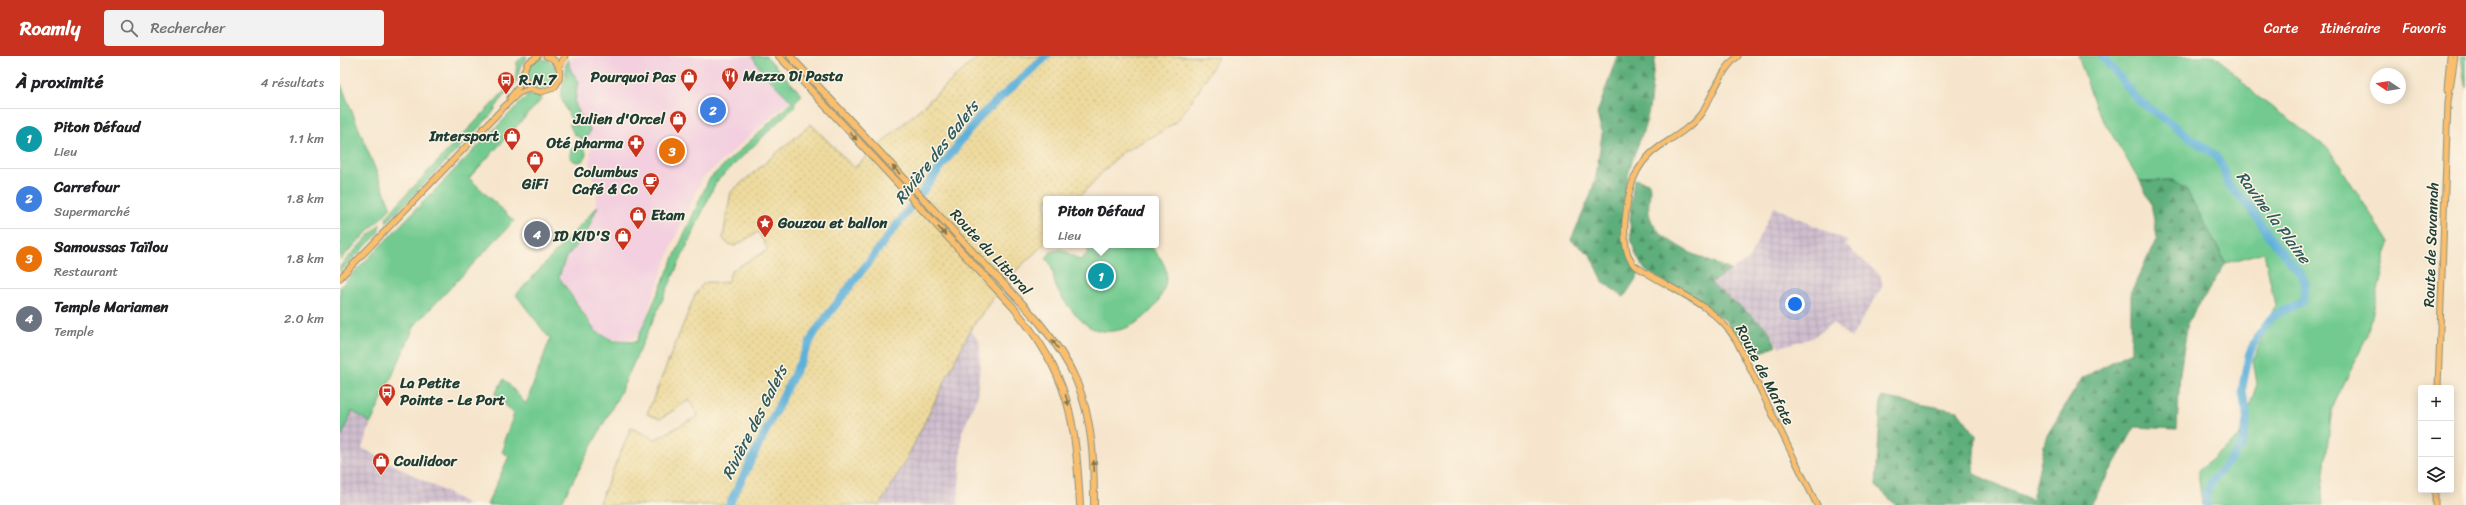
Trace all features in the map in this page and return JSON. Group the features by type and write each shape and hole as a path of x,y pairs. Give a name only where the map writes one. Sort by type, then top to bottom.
{"highway":[{"name":"Route du Littoral","path":"778,56 1013,307 1045,349 1065,394 1076,442 1080,505"},
{"name":"Route du Littoral","path":"790,56 1019,301 1068,362 1082,396 1092,436 1094,505"},
{"path":"795,56 821,89"}],"main road":[{"path":"505,106 521,84 527,63 538,56"},
{"path":"548,56 559,67"},
{"path":"340,278 519,93 530,89 541,92 554,88 559,80 559,67 565,56"},
{"name":"Route de Mafate","path":"1738,56 1721,74 1704,109 1694,122 1649,154 1639,166 1631,182 1628,198 1625,241 1630,260 1634,265 1696,301 1725,323 1736,340 1817,505"},
{"path":"2448,102 2450,56"},
{"path":"2448,102 2455,56"},
{"path":"523,74 530,89"},
{"name":"Route de Savannah","path":"2438,385 2448,102"},
{"path":"2434,505 2435,493"}],"shaded area":[{"path":"574,56 752,56 763,73 790,100 702,179 674,240 641,330 634,338 624,341 612,339 595,330 560,277 561,255 587,225 596,206 597,190 590,164 591,146 588,141 578,138 563,100 568,72 567,64"},
{"path":"1774,207 1848,241 1845,245 1880,275 1883,285 1851,338 1833,323 1812,338 1779,347 1768,329 1710,283 1748,260"},
{"path":"970,330 980,342 980,366 977,397 962,432 958,505 880,505 910,452"},
{"path":"352,411 371,423 362,448 470,505 340,505 340,435 342,436"}],"green space":[{"path":"523,56 527,56 520,67 517,82 515,80 517,62"},
{"path":"752,56 766,56 802,95 794,103 796,105 716,182 620,393 560,505 487,505 509,456 502,452 505,445 503,443 514,414 495,394 504,379 526,404 550,339 516,295 598,206 585,236 566,257 559,277 595,331 614,341 636,342 709,179 792,102 763,73"},
{"path":"1617,56 1656,56 1647,119 1628,178 1624,207 1624,221 1629,249 1639,274 1624,297 1604,283 1591,255 1571,240 1591,194 1596,176 1602,134 1597,114"},
{"path":"2078,56 2216,56 2258,97 2330,150 2389,243 2368,335 2332,408 2322,490 2323,505 2202,505 2198,471 2239,437 2257,384 2253,360 2275,305 2264,252 2226,263 2187,191 2172,180 2140,181 2096,108"},
{"path":"2461,56 2466,56 2466,88 2465,85"},
{"path":"568,58 570,69 578,80 575,103 581,117 576,123 572,122 560,96 566,76 565,66"},
{"path":"542,59 553,63 557,74 553,85 542,89 531,85 527,74 531,63"},
{"path":"340,82 391,208 340,260"},
{"path":"513,82 516,83 502,98 491,115 387,222 386,218 400,201"},
{"path":"536,95 542,99 469,178 514,221 415,325 371,423 352,411 342,436 340,435 340,287 527,96"},
{"path":"585,118 590,130 588,136 583,140 574,134 569,124 578,126"},
{"path":"575,146 581,146 586,151 584,160 581,162 575,162 570,157 570,151"},
{"path":"1634,179 1649,183 1649,213 1655,226 1663,235 1684,250 1731,270 1710,283 1768,329 1776,345 1750,360 1725,320 1646,271 1639,261 1631,239 1630,215"},
{"path":"2172,180 2187,191 2226,263 2188,322 2180,373 2177,429 2135,427 2091,505 1896,505 1876,486 1881,397 1958,411 1976,435 1974,474 2032,500 2046,437 2082,378 2131,352 2131,292 2157,238 2151,203 2140,181"},
{"path":"380,224 378,234 340,272 340,266"},
{"path":"1088,248 1152,248 1164,265 1167,275 1163,291 1158,302 1150,312 1130,327 1118,330 1106,331 1094,329 1084,323 1073,312 1057,289 1051,265 1046,258 1051,252 1061,249 1080,260 1088,253"}],"sand":[{"path":"979,56 1219,56 1197,93 1177,121 1159,133 1121,153 1080,196 1043,196 1043,245 1006,280 970,330 910,452 880,505 598,505 631,428 656,439 698,416 689,400 660,419 647,414 695,295 699,289 702,285 708,282 727,282 732,270 768,250 758,232 735,246 728,244 723,238 731,192 811,124 854,168"}],"waterway":[{"name":"Rivière des Galets","path":"729,505 815,332 980,116 1047,56"},
{"name":"Ravine la Plaine","path":"2102,56 2138,100 2215,155 2223,167 2227,183 2248,205 2275,244 2300,273 2305,282 2303,302 2274,315 2256,339 2249,354 2242,389 2247,419 2242,446 2212,481 2205,496 2207,505"}],"place":[{"name":"Mezzo Di Pasta","path":"730,91"},
{"name":"Pourquoi Pas","path":"689,92"},
{"name":"R.N.7","path":"506,95"},
{"name":"Carrefour","path":"713,110"},
{"name":"Julien d'Orcel","path":"678,134"},
{"name":"Intersport","path":"512,151"},
{"name":"Samoussas Taïlou","path":"672,151"},
{"name":"Oté pharma","path":"636,158"},
{"name":"GiFi","path":"535,174"},
{"name":"Columbus Café & Co","path":"651,196"},
{"name":"Etam","path":"638,230"},
{"name":"Temple Mariamen","path":"537,234"},
{"name":"Gouzou et ballon","path":"765,238"},
{"name":"ID KID'S","path":"623,251"},
{"name":"Piton Défaud","path":"1101,276"},
{"name":"La Petite Pointe - Le Port","path":"387,407"},
{"name":"Coulidoor","path":"381,476"}]}
